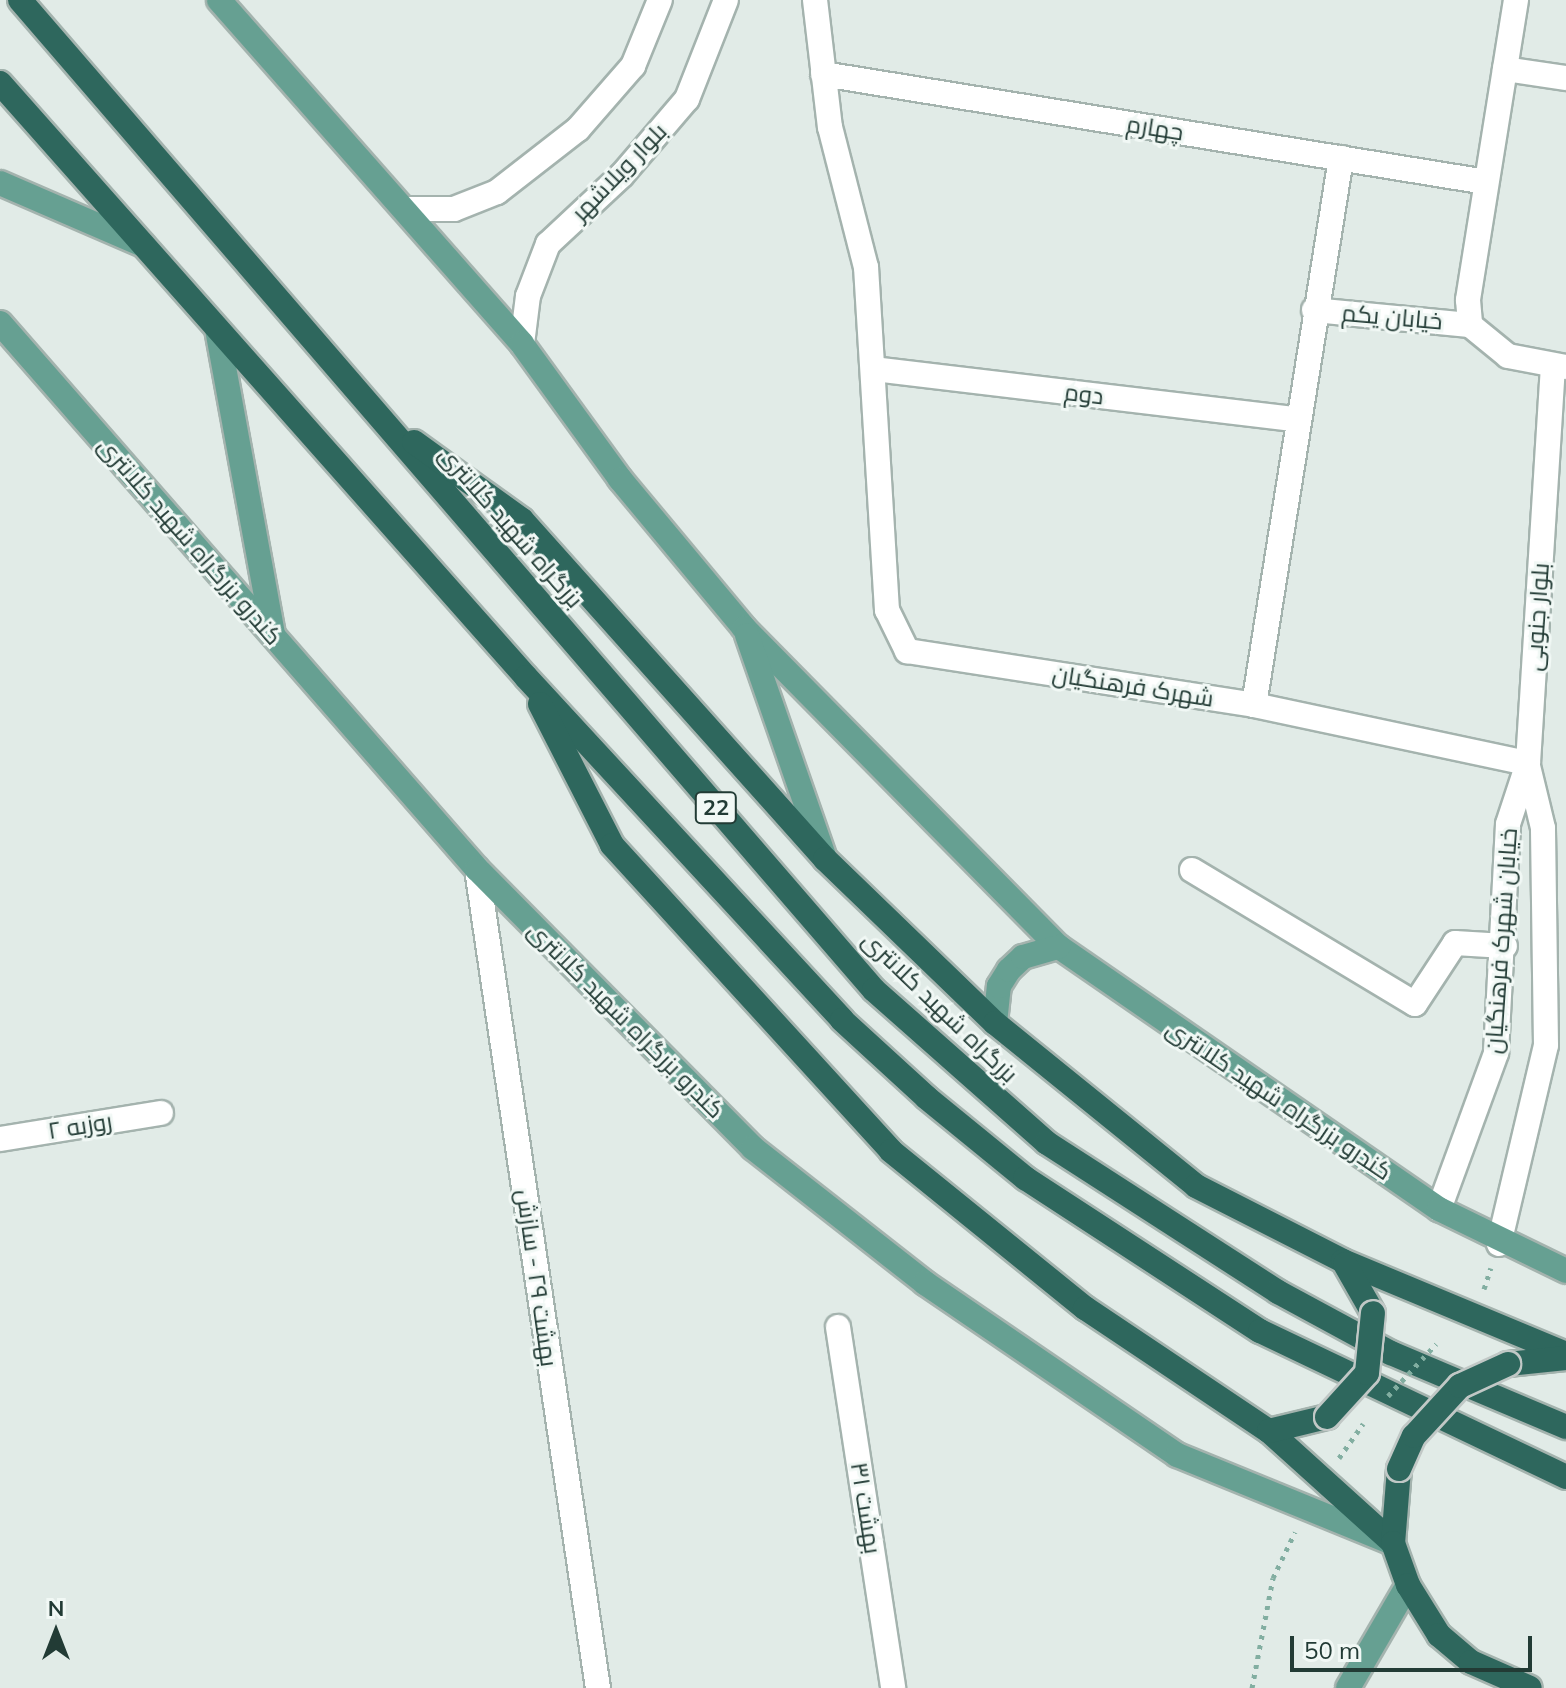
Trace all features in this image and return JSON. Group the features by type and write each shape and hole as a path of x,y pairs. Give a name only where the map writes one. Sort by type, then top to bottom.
{"highway":[{"name":"بزرگراه شهید کلانتری","path":"20,0 874,990 1047,1143 1278,1292 1391,1353 1566,1427"},
{"name":"22","path":"0,83 526,677 842,1020 1025,1178 1260,1331 1566,1477"},
{"name":"بزرگراه شهید کلانتری","path":"383,420 522,520 825,859 995,1023 1196,1186 1343,1261 1566,1356"},
{"name":"22","path":"526,677 612,845 891,1151 1085,1308 1269,1431 1393,1543"},
{"path":"1269,1431 1327,1417 1367,1373 1373,1313 1343,1261"},
{"path":"1530,1688 1471,1662 1439,1635 1408,1585 1393,1543 1399,1469 1414,1436 1460,1386 1508,1364 1566,1356"}],"main road":[{"path":"200,0 227,8"},
{"name":"کندرو بزرگراه شهید کلانتری","path":"227,8 522,344 620,479 744,628 1059,947 1439,1209 1499,1244 1566,1271"},
{"path":"0,183 143,245"},
{"name":"کندرو بزرگراه شهید کلانتری","path":"0,323 477,869 753,1148 925,1283 1177,1455 1393,1543"},
{"path":"217,329 273,636"},
{"path":"744,628 825,859"},
{"path":"995,1023 997,995 1009,970 1023,957 1059,947"},
{"path":"1348,1688 1408,1585"}],"street":[{"path":"404,209 454,209 497,192 578,129 633,66 660,0"},
{"name":"بلوار ویلاشهر","path":"522,344 528,296 548,244 622,175 687,99 726,0"},
{"name":"شهرک فرهنگیان","path":"815,0 823,74 866,267 887,610 907,651 1254,705 1528,763"},
{"path":"1516,0 1486,182 1470,325 1508,356 1560,367"},
{"path":"1505,69 1566,78"},
{"name":"چهارم","path":"823,74 1486,182"},
{"path":"1254,705 1294,419 1341,158"},
{"name":"خیابان یکم","path":"1314,310 1470,325"},
{"name":"بلوار جنوبی","path":"1528,763 1556,470 1560,367"},
{"name":"دوم","path":"874,369 1294,419"},
{"path":"1499,1244 1546,1045 1543,828 1528,763"},
{"name":"خیابان شهرک فرهنگیان","path":"1439,1209 1496,1053 1505,946 1508,824 1528,763"},
{"name":"بهشت ۲۹ - سازش","path":"477,869 598,1688"},
{"path":"1192,870 1415,1004 1455,943 1505,946"},
{"name":"۲ روزبه","path":"0,1139 161,1113"},
{"name":"بهشت ۳۱","path":"838,1327 893,1688"}],"path":[{"path":"1375,1409 1436,1344"},
{"path":"1324,1481 1365,1420"},
{"path":"1252,1688 1273,1578 1307,1508"}]}
